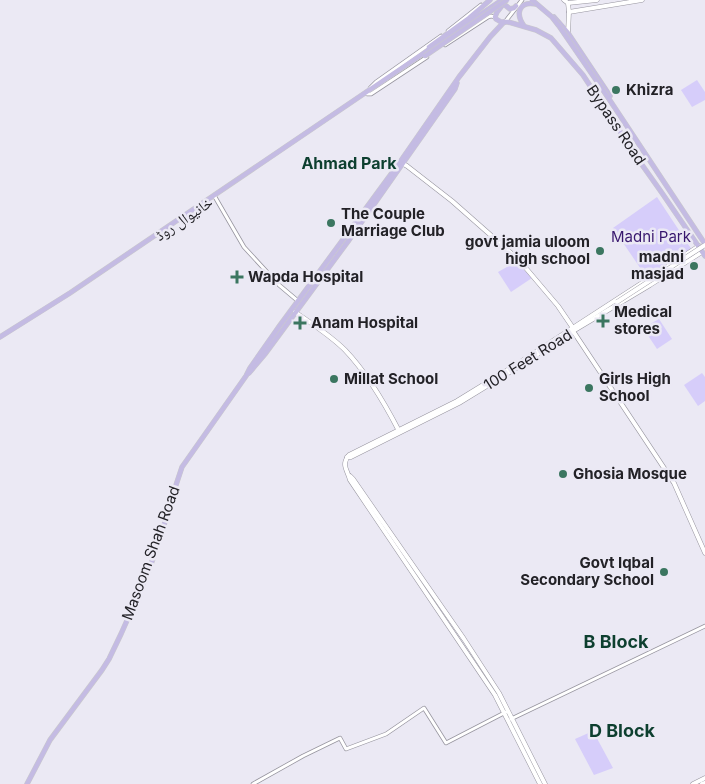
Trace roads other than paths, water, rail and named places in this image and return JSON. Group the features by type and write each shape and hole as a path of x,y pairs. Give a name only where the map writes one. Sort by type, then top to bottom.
{"main road":[{"path":"375,86 469,18 489,0"},
{"path":"533,0 555,17 568,33 612,99 616,109"},
{"path":"533,0 563,30 705,243 604,310"},
{"path":"568,33 569,12 566,2 598,0 599,7"},
{"path":"569,12 640,0"},
{"path":"504,1 506,7 510,9 516,6"},
{"path":"495,18 504,1"},
{"name":"خانیوال روڈ","path":"0,338 74,293 504,1"},
{"name":"خانیوال روڈ","path":"181,219 216,198 375,86 504,1"},
{"path":"525,27 520,19 519,11 523,6 530,3 539,4"},
{"name":"Bypass Road","path":"495,18 498,21 525,27 551,38 583,75 704,254"},
{"name":"Masoom Shah Road","path":"27,784 50,740 109,659 122,634 148,573 182,467 250,368 294,312 401,163 459,77 504,22"},
{"path":"401,163 439,190 519,260 558,306 674,483 705,553"},
{"name":"100 Feet Road","path":"540,784 507,712 350,480 344,465 345,461 349,455 457,401 604,310 699,246"},
{"name":"100 Feet Road","path":"604,310 704,254"},
{"name":"Masoom Shah Road","path":"280,330 298,301 313,284"},
{"path":"294,312 344,350 376,389 399,431"},
{"name":"100 Feet Road","path":"510,720 545,784"},
{"path":"693,784 705,778"}],"street":[{"name":"خانیوال روڈ","path":"366,93 376,82 489,0"},
{"path":"504,22 522,0"},
{"path":"366,93 370,94 488,17 495,18"},
{"path":"216,198 244,247 279,285 298,301"},
{"path":"510,720 705,626"},
{"path":"253,784 302,756 340,738 346,749 386,734 424,708 446,743 507,712"}],"place":[{"name":"Khizra","path":"616,90"},
{"name":"The Couple Marriage Club","path":"331,223"},
{"name":"govt jamia uloom high school","path":"600,251"},
{"name":"madni masjad","path":"694,266"},
{"name":"Wapda Hospital","path":"237,277"},
{"name":"Medical stores","path":"603,321"},
{"name":"Anam Hospital","path":"300,323"},
{"name":"Millat School","path":"334,379"},
{"name":"Girls High School","path":"589,388"},
{"name":"Ghosia Mosque","path":"563,474"},
{"name":"Govt Iqbal Secondary School","path":"664,572"}],"district":[{"name":"Ahmad Park","path":"349,163"},
{"name":"B Block","path":"616,642"},
{"name":"D Block","path":"622,731"}],"park label":[{"name":"Madni Park","path":"651,237"}]}
